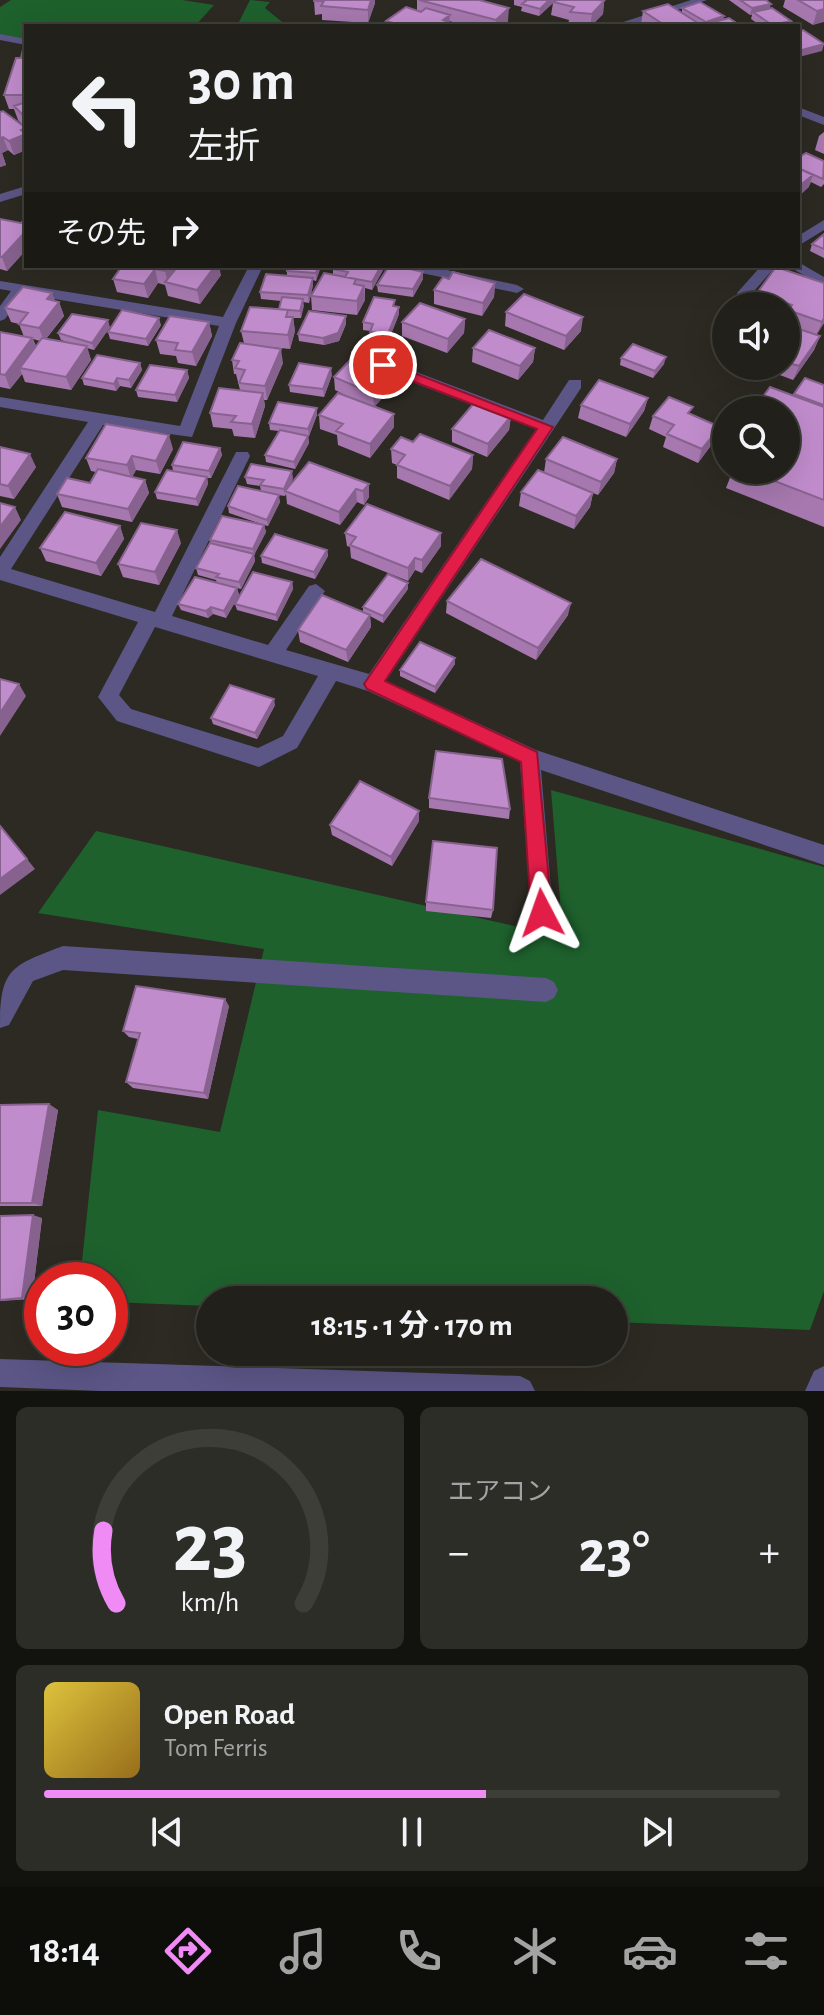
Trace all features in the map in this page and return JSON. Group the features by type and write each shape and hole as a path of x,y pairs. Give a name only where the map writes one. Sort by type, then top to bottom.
{"street":[{"path":"624,24 702,0"},
{"path":"0,37 24,43"},
{"path":"0,46 24,44"},
{"path":"800,112 824,121"},
{"path":"0,198 24,191"},
{"path":"800,241 824,224"},
{"path":"0,402 186,433 228,323 255,268"},
{"path":"417,268 517,289"},
{"path":"746,292 767,268"},
{"path":"798,268 824,283"},
{"path":"0,285 228,323"},
{"path":"0,316 20,289"},
{"path":"356,355 546,427"},
{"path":"373,684 575,384"},
{"path":"98,420 0,572 373,684 530,757 824,855"},
{"path":"242,456 155,620 108,697 124,715 259,758 290,742 332,670"},
{"path":"272,655 316,591"},
{"path":"530,757 542,913"},
{"path":"0,1016 25,972 63,958 546,990"},
{"path":"0,1373 520,1391"},
{"path":"820,1391 824,1381"}],"green space":[{"path":"11,0 182,0 214,5 197,24 24,24 24,41 0,37 0,7"},
{"path":"250,0 270,2 265,8 285,24 238,24"},
{"path":"551,790 824,867 824,1291 810,1330 628,1323 628,1286 196,1286 196,1305 128,1303 128,1262 82,1262 98,1110 220,1132 264,949 38,913 96,831 563,937"}],"building":[{"path":"314,0 371,0 368,10 321,6 324,1"},
{"path":"419,0 479,0 509,8 496,20"},
{"path":"524,0 549,0 540,9 522,4"},
{"path":"740,0 766,0 771,4 752,8"},
{"path":"798,0 824,0 824,9 817,11"},
{"path":"604,1 592,14 570,12 574,7 553,2"},
{"path":"700,2 724,16 706,22 682,8"},
{"path":"668,4 699,24 663,24 643,11"},
{"path":"406,7 421,12 426,8 450,15 443,20 448,22 446,24 396,24 386,21"},
{"path":"772,8 791,21 771,24 753,12"},
{"path":"729,18 738,24 707,24"},
{"path":"803,30 824,44 800,49 800,31"},
{"path":"16,58 24,58 24,95 4,95"},
{"path":"24,103 24,116 14,106"},
{"path":"3,111 24,127 21,130 24,135 9,141 0,138 0,112"},
{"path":"806,153 824,161 823,179 800,169 800,157"},
{"path":"800,169 813,175 800,185"},
{"path":"0,219 24,224 24,233 0,257"},
{"path":"824,234 824,249 812,244"},
{"path":"121,268 167,268 165,271 155,269 144,284 113,279"},
{"path":"176,268 214,268 197,290 165,282"},
{"path":"288,268 317,268 316,273 287,271"},
{"path":"380,268 372,282 345,277 348,272 333,269"},
{"path":"388,268 423,272 413,289 377,285"},
{"path":"775,268 824,283 822,322 800,314 800,292 758,292"},
{"path":"453,272 495,283 483,303 434,290 443,277 449,279"},
{"path":"324,273 356,279 354,284 364,286 357,301 311,296"},
{"path":"266,274 313,278 308,295 260,292"},
{"path":"23,287 52,293 47,299 59,302 39,328 19,324 28,313 5,308"},
{"path":"524,294 583,317 566,336 506,312"},
{"path":"282,297 303,299 300,311 279,309"},
{"path":"374,297 395,300 393,306 399,307 388,334 370,332 373,324 363,322"},
{"path":"420,303 465,319 448,339 402,322"},
{"path":"250,307 288,310 286,317 293,317 288,335 241,331"},
{"path":"122,310 159,318 146,339 108,332"},
{"path":"309,311 346,316 338,333 323,338 298,334"},
{"path":"72,314 108,320 92,343 58,333"},
{"path":"170,316 209,322 192,352 175,350 178,343 156,340"},
{"path":"800,329 820,336 800,365"},
{"path":"489,330 535,348 520,366 473,348"},
{"path":"0,332 32,338 5,375 0,374"},
{"path":"42,338 87,346 66,377 20,368"},
{"path":"240,343 281,349 265,386 239,383 245,370 235,368 239,361 232,360"},
{"path":"633,344 666,357 655,371 621,358"},
{"path":"97,355 140,363 129,380 117,378 114,384 82,378"},
{"path":"353,357 393,373 373,394 334,377"},
{"path":"299,363 331,368 323,389 289,385"},
{"path":"150,365 187,370 175,395 136,390"},
{"path":"805,378 824,385 824,405 800,396 794,394"},
{"path":"599,380 648,398 630,424 581,405"},
{"path":"770,387 794,396 763,396"},
{"path":"219,388 263,393 252,424 231,422 236,416 210,413"},
{"path":"338,393 394,414 370,444 336,431 343,424 319,415"},
{"path":"669,397 693,407 688,413 712,424 712,437 702,449 667,434 674,425 653,416"},
{"path":"800,398 824,407 824,500 782,484 800,484"},
{"path":"278,402 317,408 308,429 269,423"},
{"path":"475,402 511,416 488,444 452,429"},
{"path":"106,424 169,435 156,461 132,456 127,465 86,458"},
{"path":"280,430 308,436 294,462 265,455"},
{"path":"420,434 473,455 450,486 397,465 405,455 391,449 401,437 413,442"},
{"path":"563,437 617,459 601,482 546,459"},
{"path":"183,442 220,448 209,471 172,465"},
{"path":"0,447 30,454 8,486 0,484"},
{"path":"309,462 369,484 363,491 356,489 339,512 285,491"},
{"path":"251,464 292,471 284,489 260,485 264,480 245,477"},
{"path":"98,469 145,480 128,509 57,494 67,478 90,483"},
{"path":"167,470 207,477 196,499 155,492"},
{"path":"538,470 593,493 576,516 521,492"},
{"path":"238,486 279,495 267,520 228,506"},
{"path":"0,503 15,507 0,527"},
{"path":"367,504 441,533 422,560 415,558 408,568 350,545 356,537 345,533"},
{"path":"65,512 120,526 96,563 40,548"},
{"path":"222,516 264,525 253,549 210,540"},
{"path":"141,523 177,530 155,572 118,564"},
{"path":"275,534 327,550 314,572 261,556"},
{"path":"210,543 254,554 239,582 196,568"},
{"path":"481,559 571,603 538,648 447,601"},
{"path":"253,572 292,582 276,615 235,604"},
{"path":"388,574 408,583 383,616 363,607"},
{"path":"195,577 237,588 224,611 211,607 206,611 178,604"},
{"path":"322,595 370,615 346,650 298,630"},
{"path":"420,642 455,658 435,687 400,670"},
{"path":"0,679 19,684 0,713"},
{"path":"230,685 274,699 255,733 211,718"},
{"path":"436,751 502,759 510,809 429,798"},
{"path":"360,781 419,811 391,857 330,825"},
{"path":"0,826 27,859 0,879"},
{"path":"433,841 497,848 493,910 426,902"},
{"path":"136,986 225,999 204,1093 126,1082 140,1033 123,1031"},
{"path":"49,1104 32,1203 0,1203 0,1105"},
{"path":"33,1215 27,1262 24,1262 22,1298 0,1300 0,1216"}],"route":[{"path":"383,365 546,427 373,684 530,757 542,913"}]}
